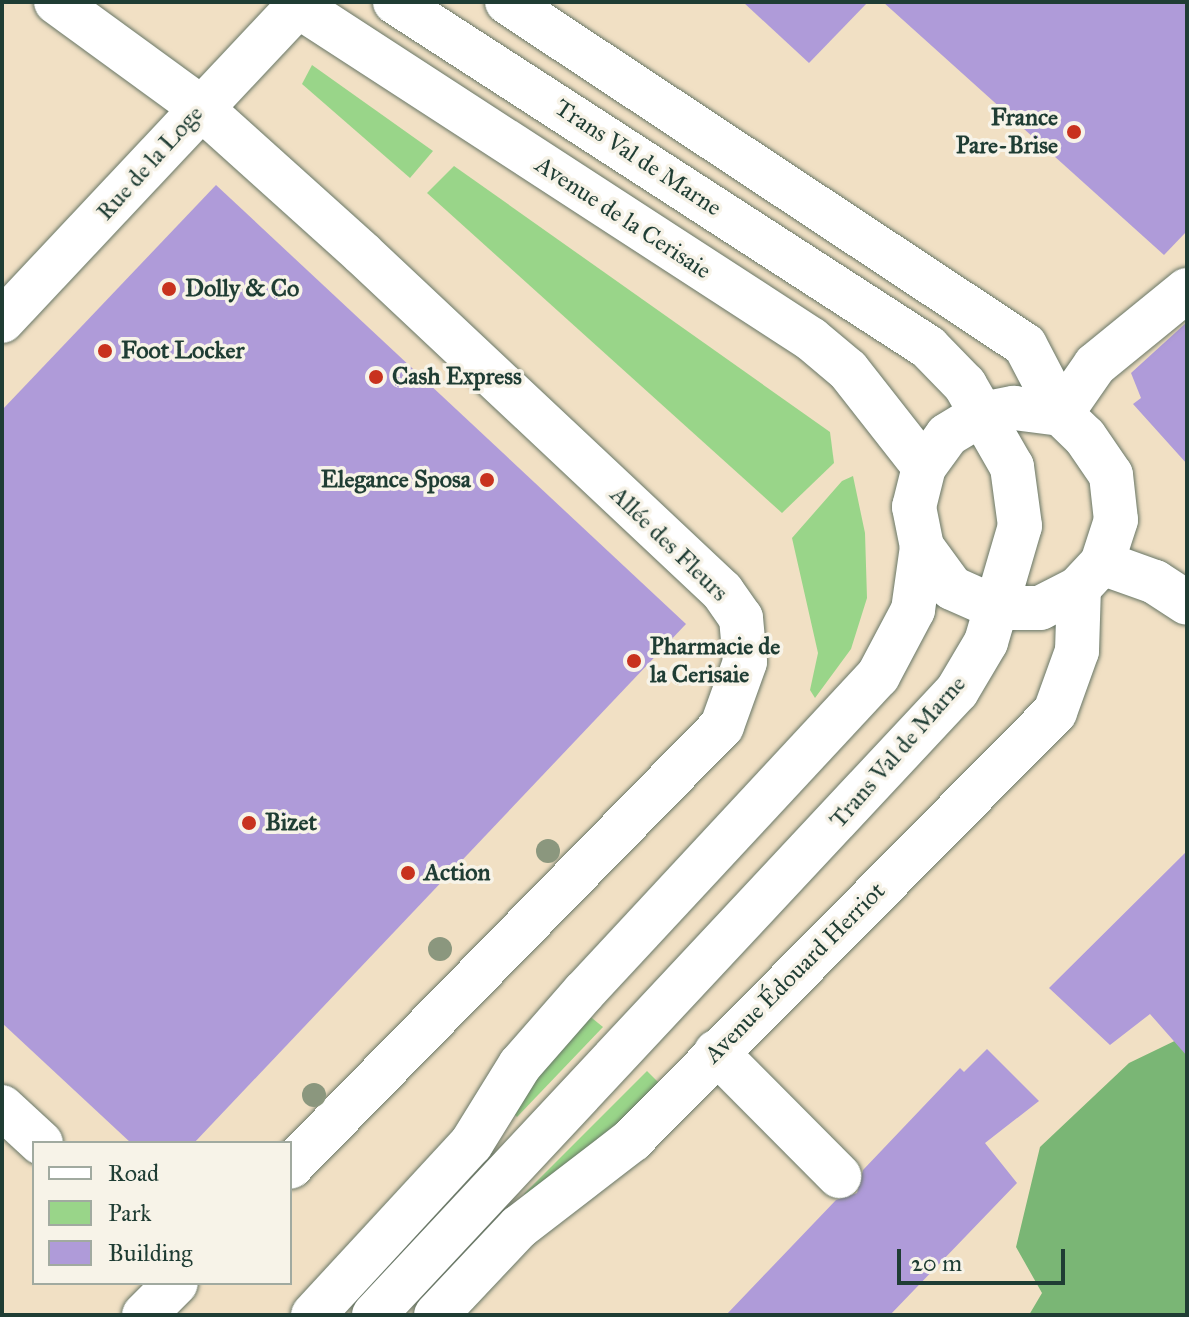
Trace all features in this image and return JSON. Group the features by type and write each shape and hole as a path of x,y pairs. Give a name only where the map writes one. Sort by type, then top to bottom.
{"street":[{"name":"Allée des Fleurs","path":"56,2 200,107 722,591 741,618 745,662 722,726 292,1165"},
{"name":"Trans Val de Marne","path":"374,1315 957,691 986,642 1017,549 1019,495 1012,467 952,370 902,326 395,2"},
{"path":"507,2 1025,345 1061,414"},
{"name":"Rue de la Loge","path":"2,321 298,3"},
{"name":"Avenue de la Cerisaie","path":"298,3 811,339 848,370 924,467"},
{"path":"1061,414 1095,365 1187,290"},
{"path":"313,1315 471,1144 520,1065 584,992 878,676 913,610 922,547 914,507 924,467 947,435 982,414 1014,408 1061,414"},
{"name":"Avenue Édouard Herriot","path":"436,1315 519,1227 632,1140 1055,712 1077,651 1090,576 1116,520 1111,475 1085,437 1061,414"},
{"path":"922,547 952,588 997,608 1040,608 1090,576 1155,582 1187,603"},
{"path":"716,1052 839,1176"},
{"path":"2,1107 39,1141"},
{"path":"144,1315 174,1285"}],"green space":[{"path":"312,65 433,151 410,178 302,84"},
{"path":"454,166 830,432 834,463 782,513 427,193"},
{"path":"853,476 865,533 867,598 851,649 815,698 810,690 818,653 792,538 842,481"},
{"path":"587,1014 603,1027 517,1117 511,1111"},
{"path":"1187,1035 1187,1315 1029,1315 1042,1293 1016,1247 1040,1147 1129,1063"},
{"path":"647,1071 663,1087 528,1198 524,1194"}],"building":[{"path":"743,2 868,2 809,63"},
{"path":"883,2 1187,2 1187,231 1164,255"},
{"name":"Bizet","path":"216,185 686,624 196,1141 129,1141 2,1023 2,410"},
{"path":"1187,322 1187,464 1133,404 1141,398 1131,373"},
{"path":"1187,851 1187,1056 1150,1014 1110,1045 1049,988"},
{"path":"987,1049 1039,1101 985,1143 1017,1183 890,1315 726,1315 836,1200 857,1193 863,1170 960,1068 964,1072"}],"place":[{"name":"France Pare-Brise","path":"1074,132"},
{"name":"Dolly & Co","path":"169,289"},
{"name":"Foot Locker","path":"105,351"},
{"name":"Cash Express","path":"376,377"},
{"name":"Elegance Sposa","path":"487,480"},
{"name":"Pharmacie de la Cerisaie","path":"634,661"},
{"name":"Bizet","path":"249,823"},
{"name":"Action","path":"408,873"}]}
